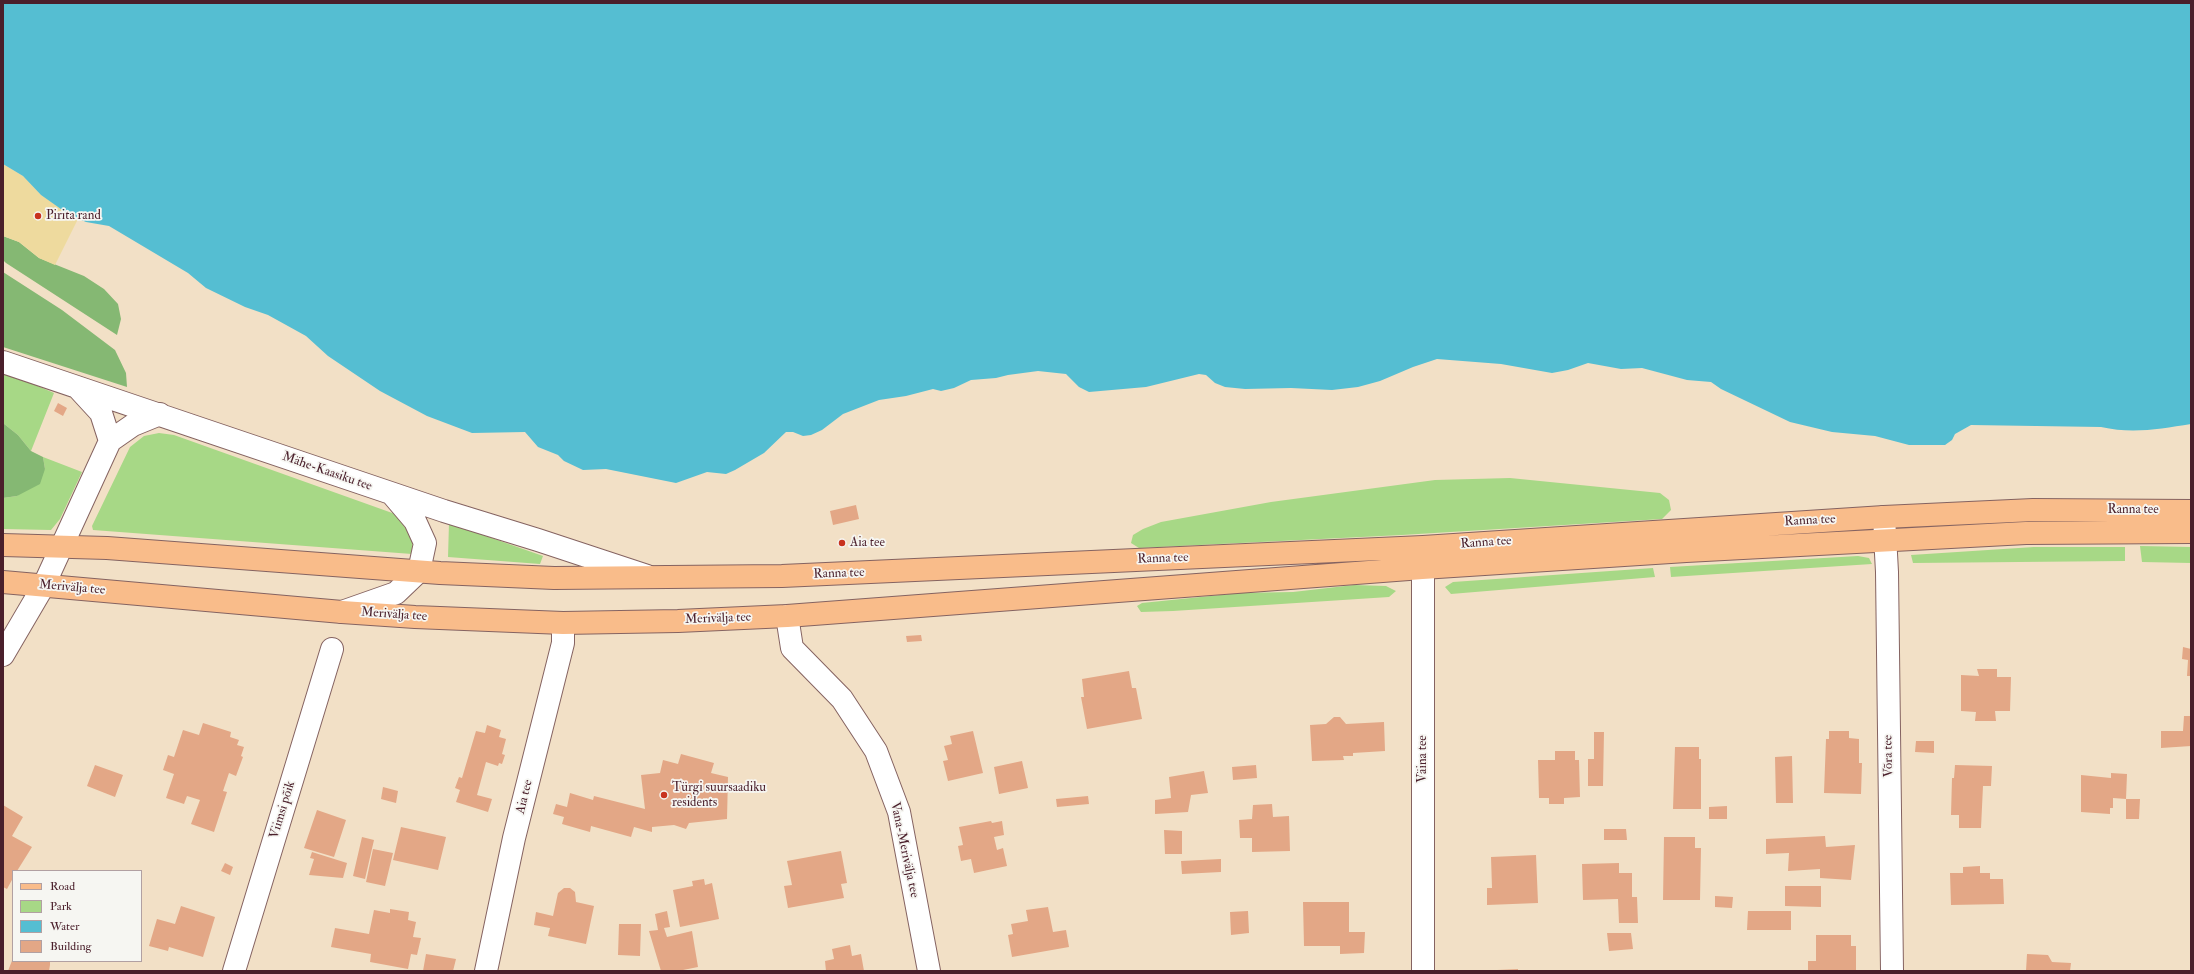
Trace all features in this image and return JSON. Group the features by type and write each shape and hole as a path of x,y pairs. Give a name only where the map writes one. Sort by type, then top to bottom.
{"main road":[{"name":"Ranna tee","path":"653,578 782,576 1423,547 1884,517 2033,510 2191,511"},
{"name":"Ranna tee","path":"787,616 1422,568 1886,540 2026,533 2191,532"},
{"path":"3,545 106,548 419,571 554,578 653,578"},
{"name":"Merivälja tee","path":"3,582 342,612 563,623 787,616"}],"street":[{"name":"Mähe-Kaasiku tee","path":"3,362 391,493 653,578"},
{"path":"76,386 101,413 110,441"},
{"path":"3,655 44,585 110,441 133,425 160,414"},
{"path":"342,612 396,593 419,571 425,543 415,521 391,493"},
{"name":"Võra tee","path":"1884,517 1886,540 1892,971"},
{"name":"Väina tee","path":"1422,971 1423,547"},
{"name":"Vana-Merivälja tee","path":"787,616 792,648 842,699 876,751 899,812 929,971"},
{"name":"Aia tee","path":"486,971 514,838 563,643 563,623"},
{"name":"Viimsi põik","path":"234,971 332,649"}],"green space":[{"path":"3,236 19,242 39,258 84,276 104,289 118,304 121,319 117,335 6,263 3,260"},
{"path":"3,272 62,310 115,350 126,373 127,387 3,347"},
{"path":"3,371 54,393 31,451 18,435 3,423"},
{"path":"3,423 18,435 31,451 43,457 45,469 40,484 17,496 3,498"},
{"path":"159,433 174,435 395,514 413,538 412,554 93,530 92,526 130,447 144,436"},
{"path":"43,457 82,472 60,519 51,530 3,529 3,498 17,496 45,469"},
{"path":"1510,478 1660,493 1669,500 1671,510 1662,519 1402,535 1139,548 1131,543 1133,535 1143,529 1161,522 1271,502 1435,480"},
{"path":"449,523 543,556 540,564 448,557"},
{"path":"2140,546 2191,547 2191,563 2142,562"},
{"path":"2034,547 2125,547 2125,561 1913,563 1911,555"},
{"path":"1858,556 1869,558 1872,564 1671,577 1670,567"},
{"path":"1653,568 1655,577 1451,594 1445,587 1453,582"},
{"path":"1354,585 1386,586 1396,591 1389,597 1173,611 1141,612 1137,606 1142,603 1240,593 1293,592"}],"sand":[{"name":"Pirita rand","path":"3,164 23,176 41,195 78,219 55,265 39,258 19,242 3,236"}],"water":[{"path":"3,3 2191,3 2191,424 2157,429 2135,430 2101,427 1971,425 1955,434 1952,440 1945,445 1909,445 1875,436 1832,432 1790,422 1721,389 1711,382 1687,380 1642,368 1621,369 1588,363 1568,370 1552,373 1501,364 1437,359 1380,381 1358,387 1332,390 1291,388 1245,389 1225,387 1215,383 1206,375 1199,374 1146,387 1089,392 1079,387 1066,374 1038,371 996,378 971,380 954,388 941,391 933,389 906,396 879,400 843,414 822,430 811,435 803,436 793,432 786,432 764,453 726,474 707,472 676,483 606,469 583,470 564,461 558,455 538,447 525,432 472,433 427,416 380,391 328,356 306,336 268,315 245,307 206,288 188,273 109,226 86,222 68,214 41,195 23,176 3,164"}],"building":[{"path":"58,403 67,408 63,416 54,411"},
{"path":"856,505 859,519 833,525 830,511"},
{"path":"921,635 922,641 907,642 906,636"},
{"path":"2183,647 2191,649 2191,676 2187,676 2188,660 2182,659"},
{"path":"1977,669 1997,669 1997,677 2011,677 2010,711 1995,711 1996,721 1975,721 1976,712 1961,711 1961,675 1979,676"},
{"path":"1129,671 1132,688 1136,688 1142,719 1087,729 1081,697 1084,697 1082,679"},
{"path":"2184,716 2191,716 2191,746 2161,748 2161,731 2183,731"},
{"path":"1334,717 1340,717 1346,724 1384,722 1385,751 1353,753 1353,756 1343,756 1344,760 1312,761 1310,725 1326,724"},
{"path":"203,723 231,732 230,737 239,740 237,745 244,747 241,756 243,757 236,776 229,773 223,791 227,792 214,832 191,824 200,800 187,796 184,804 166,798 174,774 163,770 168,755 174,757 183,730 199,735"},
{"path":"487,725 501,730 499,737 506,739 502,754 505,755 502,764 499,763 498,766 486,762 477,795 492,799 488,812 456,802 460,790 455,788 459,777 462,778 476,731 485,733"},
{"path":"973,731 983,773 948,781 943,761 948,760 944,746 952,744 950,736"},
{"path":"1829,731 1849,731 1849,738 1859,739 1859,763 1862,763 1861,794 1824,793 1826,739 1829,739"},
{"path":"1594,732 1604,732 1603,786 1588,786 1588,759 1594,759"},
{"path":"1916,741 1934,741 1934,753 1915,752"},
{"path":"1675,747 1699,747 1699,759 1701,759 1701,809 1673,809"},
{"path":"1555,751 1575,751 1575,760 1579,760 1580,797 1564,798 1564,804 1549,804 1549,798 1539,798 1538,760 1555,760"},
{"path":"681,754 714,763 711,773 728,777 727,819 689,823 686,829 674,825 652,827 652,832 634,827 631,837 591,826 590,832 562,824 564,817 553,814 556,804 567,807 570,793 593,800 594,796 645,809 641,775 660,773 663,760 678,764"},
{"path":"1792,756 1793,803 1776,803 1775,757"},
{"path":"1022,761 1028,788 999,794 994,767"},
{"path":"95,765 123,775 115,797 87,786"},
{"path":"1256,765 1257,778 1233,780 1232,767"},
{"path":"1955,765 1992,766 1991,786 1983,786 1981,828 1959,828 1959,815 1951,815 1952,778 1954,778"},
{"path":"1204,771 1208,793 1191,795 1188,812 1155,814 1155,800 1171,798 1169,777"},
{"path":"2111,773 2127,774 2126,799 2113,798 2113,808 2110,808 2110,814 2081,812 2081,775 2111,778"},
{"path":"383,787 398,791 396,803 381,799"},
{"path":"1088,796 1089,804 1057,807 1056,799"},
{"path":"2126,799 2140,799 2139,819 2126,819"},
{"path":"1272,804 1273,817 1289,816 1290,851 1252,852 1252,838 1240,838 1239,820 1252,819 1253,805"},
{"path":"3,805 23,817 12,836 32,847 18,870 12,870 12,880 7,889 3,887"},
{"path":"1727,806 1727,819 1709,819 1709,807"},
{"path":"317,810 346,820 334,857 304,848"},
{"path":"991,821 992,823 1002,821 1004,835 994,837 997,850 1003,848 1007,866 974,873 971,859 961,861 958,846 963,845 959,827"},
{"path":"401,827 446,837 438,870 393,860"},
{"path":"1604,829 1626,829 1627,840 1604,840"},
{"path":"1164,830 1182,831 1182,854 1165,854"},
{"path":"1825,836 1826,847 1855,845 1851,880 1820,878 1820,869 1788,871 1789,853 1766,854 1766,839"},
{"path":"362,837 374,840 365,879 353,876"},
{"path":"1664,837 1695,837 1695,848 1701,848 1700,900 1663,900"},
{"path":"373,849 393,853 385,886 366,882"},
{"path":"841,851 847,883 841,884 844,898 788,908 784,886 792,885 787,861"},
{"path":"312,852 347,863 343,878 309,875 314,859 310,858"},
{"path":"1536,855 1538,903 1487,905 1487,888 1492,888 1491,857"},
{"path":"1221,859 1221,872 1182,874 1181,861"},
{"path":"225,863 233,867 230,875 221,871"},
{"path":"1619,863 1619,873 1632,873 1632,897 1637,897 1638,923 1619,923 1618,899 1583,900 1582,864"},
{"path":"1980,866 1980,873 1990,873 1990,879 2003,879 2004,904 1951,905 1950,873 1963,873 1963,867"},
{"path":"704,879 705,885 712,883 719,919 680,927 673,890 693,886 692,881"},
{"path":"1785,886 1821,886 1821,907 1785,906"},
{"path":"564,888 570,888 575,892 576,902 594,906 586,944 548,936 550,928 534,925 536,912 553,916 558,893"},
{"path":"1715,896 1733,897 1732,908 1715,907"},
{"path":"1303,902 1349,902 1349,932 1365,932 1364,953 1340,954 1340,946 1304,946"},
{"path":"181,906 215,917 203,957 169,947 168,951 149,946 157,919 175,924"},
{"path":"1048,907 1053,932 1066,930 1069,947 1012,957 1008,935 1013,934 1011,924 1028,921 1026,910"},
{"path":"390,909 409,912 408,920 416,922 413,937 421,938 417,955 411,954 408,969 370,962 371,954 331,947 335,928 369,934 374,910 390,913"},
{"path":"667,911 670,927 664,928 667,937 692,931 698,967 678,971 661,971 649,931 658,930 655,914"},
{"path":"1248,911 1249,933 1231,935 1230,912"},
{"path":"1748,911 1791,911 1791,930 1747,930"},
{"path":"619,924 641,924 640,956 618,955"},
{"path":"1607,933 1631,933 1633,949 1609,951"},
{"path":"1816,935 1851,935 1851,946 1856,946 1856,971 1808,971 1808,961 1816,961"},
{"path":"850,945 852,956 861,954 864,971 826,971 825,961 834,959 832,949"},
{"path":"426,954 456,959 453,971 423,971"},
{"path":"2027,954 2048,955 2052,962 2071,963 2070,971 2026,971"},
{"path":"12,961 12,962 50,962 49,971 8,971"},
{"path":"1518,969 1518,971 1497,971 1497,970"}],"place":[{"name":"Pirita rand","path":"38,216"},
{"name":"Aia tee","path":"842,543"},
{"name":"Türgi suursaadiku residents","path":"664,795"}]}
